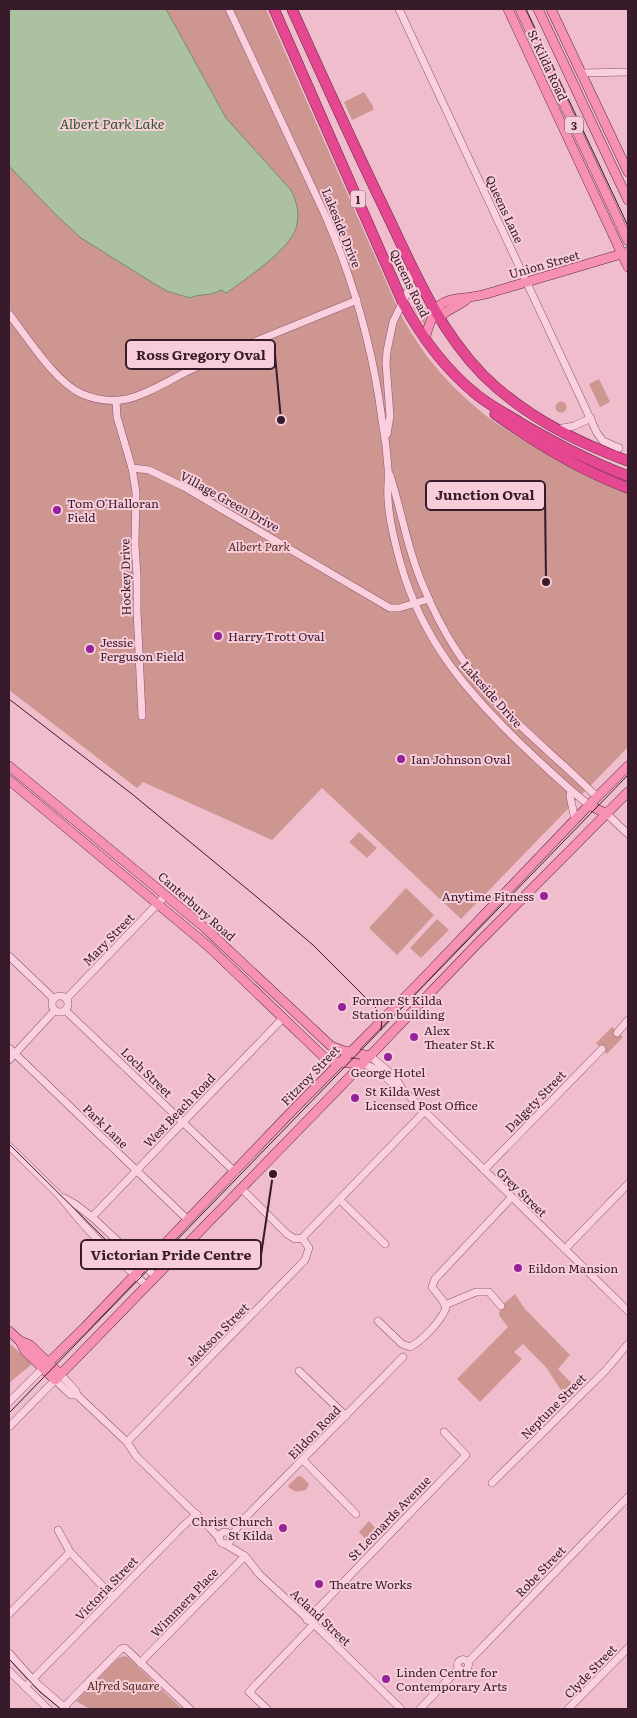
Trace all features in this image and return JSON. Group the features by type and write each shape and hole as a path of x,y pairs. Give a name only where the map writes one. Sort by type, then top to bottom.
{"highway":[{"name":"Queens Road","path":"274,9 403,303 425,339 442,360 478,396 549,439 590,460 628,476"},
{"name":"Queens Road","path":"292,9 412,267 437,315 455,343 484,376 514,402 557,429 586,444 628,461"},
{"path":"286,36 301,29"},
{"path":"478,396 484,405 533,441 570,462 628,488"}],"main road":[{"name":"St Kilda Road","path":"508,9 625,253 628,267"},
{"name":"St Kilda Road","path":"520,9 628,241"},
{"name":"St Kilda Road","path":"538,9 628,200"},
{"path":"551,9 628,172"},
{"path":"580,98 595,101"},
{"name":"Union Street","path":"437,315 446,300 467,299 625,253"},
{"path":"425,339 430,319 437,315"},
{"name":"Canterbury Road","path":"9,766 206,928 328,1044 337,1050 370,1056"},
{"name":"Fitzroy Street","path":"46,1366 628,766"},
{"name":"Canterbury Road","path":"9,780 208,946 325,1058 340,1063 362,1064"},
{"path":"9,1331 20,1341 25,1351 46,1366 57,1377 477,944 628,792"},
{"path":"597,798 607,814"},
{"name":"Lakeside Drive","path":"589,805 607,814"}],"street":[{"name":"Lakeside Drive","path":"229,9 316,194 339,248 357,300 373,362 385,441 391,526 401,565 415,604 438,648 455,674 473,696 570,791 589,805"},
{"name":"Queens Lane","path":"400,9 601,440 619,448"},
{"path":"582,74 628,72"},
{"path":"385,441 390,416 386,372 387,351 394,322 409,288 412,267"},
{"path":"9,314 57,375 69,386 80,393 94,398 116,401 137,396 205,363 357,300"},
{"path":"116,401 117,418 132,468"},
{"path":"557,429 574,426 591,418"},
{"name":"Village Green Drive","path":"132,468 149,470 184,487 387,607 395,608 429,599"},
{"name":"Hockey Drive","path":"132,468 137,510 135,545 142,716"},
{"name":"Lakeside Drive","path":"388,470 410,552 429,599 457,650 492,697 597,798"},
{"path":"570,791 575,820"},
{"path":"607,814 628,834"},
{"name":"Mary Street","path":"66,999 166,896"},
{"path":"9,956 54,999"},
{"path":"59,996 66,999 68,1006 60,1012 55,1010 52,1006 54,999 59,996"},
{"path":"9,1060 55,1010"},
{"name":"Loch Street","path":"65,1010 235,1172"},
{"name":"West Beach Road","path":"92,1217 283,1018"},
{"path":"617,1033 628,1020"},
{"name":"Park Lane","path":"9,1048 188,1220"},
{"name":"Dalgety Street","path":"484,1170 602,1049"},
{"name":"Grey Street","path":"370,1056 394,1076 401,1088 628,1311"},
{"name":"Grey Street","path":"362,1064 371,1066 392,1084 401,1088"},
{"path":"241,1188 287,1234 295,1239 302,1238 425,1111"},
{"path":"9,1146 58,1194 84,1225 146,1286"},
{"path":"565,1249 628,1184"},
{"path":"58,1194 92,1217 155,1276"},
{"path":"378,1321 402,1344 410,1347 418,1342 442,1317 446,1308 432,1287 435,1279 511,1198"},
{"path":"340,1200 385,1244"},
{"name":"Jackson Street","path":"127,1442 305,1260 309,1248 302,1238"},
{"path":"445,1305 476,1292 489,1292 501,1306"},
{"name":"Neptune Street","path":"492,1483 606,1370 628,1344"},
{"name":"Eildon Road","path":"223,1537 230,1534 232,1538 240,1522 403,1357"},
{"name":"Fitzroy Street","path":"9,1402 46,1366"},
{"path":"299,1371 346,1416"},
{"path":"9,1427 57,1377"},
{"name":"Acland Street","path":"57,1377 76,1391 77,1395 127,1442 140,1460 210,1528 244,1556 259,1574 401,1709"},
{"name":"St Leonards Avenue","path":"310,1622 466,1455 444,1432"},
{"path":"303,1460 356,1514"},
{"name":"Robe Street","path":"420,1709 459,1668 458,1663 460,1660 468,1662 628,1496"},
{"name":"Victoria Street","path":"25,1688 182,1526 196,1514"},
{"name":"Eildon Road","path":"223,1537 235,1524 240,1522"},
{"path":"58,1530 70,1552 113,1597"},
{"path":"9,1614 70,1552"},
{"name":"Wimmera Place","path":"140,1663 244,1556"},
{"path":"267,1709 249,1692 310,1622"},
{"path":"9,1653 33,1680 64,1709 121,1649 125,1648 190,1709"},
{"name":"Clyde Street","path":"568,1709 628,1648"},
{"path":"9,1671 48,1709"}],"green space":[{"name":"Albert Park","path":"9,9 266,9 397,307 423,351 449,382 489,418 505,429 557,457 628,490 628,747 461,919 322,788 272,840 143,782 137,788 9,690"},
{"path":"364,92 373,106 373,110 352,120 344,102"},
{"path":"419,295 427,311 424,324 413,308"},
{"path":"599,379 610,402 600,407 589,384"},
{"path":"561,401 567,407 561,413 555,407"},
{"path":"359,832 377,848 367,858 349,842"},
{"path":"406,888 434,915 397,955 369,928"},
{"path":"437,919 449,930 421,958 410,948"},
{"path":"612,1027 623,1037 607,1054 596,1043"},
{"path":"515,1294 525,1309 570,1355 558,1369 576,1388 566,1398 546,1367 523,1344 514,1352 522,1359 480,1402 457,1379 508,1327 499,1315 501,1306"},
{"path":"9,1343 32,1364 9,1383"},
{"path":"301,1476 309,1484 306,1490 292,1490 288,1486 297,1477"},
{"path":"369,1521 380,1533 370,1544 359,1532"},
{"name":"Alfred Square","path":"128,1657 182,1709 90,1709 76,1701 118,1658"}],"water":[{"name":"Albert Park Lake","path":"9,9 166,9 226,118 291,190 298,218 296,228 285,245 266,264 226,293 221,290 213,294 190,298 167,291 81,238 9,166"}],"tram line":[{"path":"526,9 628,226"},
{"path":"9,699 132,794 313,945 377,1009 382,1018 381,1030"},
{"path":"9,1413 628,775"},
{"path":"9,1144 120,1254"},
{"path":"9,1659 40,1692 61,1709"}],"place":[{"name":"Ross Gregory Oval","path":"281,420"},
{"name":"Tom O'Halloran Field","path":"57,510"},
{"name":"Junction Oval","path":"546,582"},
{"name":"Harry Trott Oval","path":"218,636"},
{"name":"Jessie Ferguson Field","path":"90,649"},
{"name":"Ian Johnson Oval","path":"401,759"},
{"name":"Anytime Fitness","path":"544,896"},
{"name":"Former St Kilda Station building","path":"342,1007"},
{"name":"Alex Theater St.K","path":"414,1037"},
{"name":"George Hotel","path":"388,1057"},
{"name":"St Kilda West Licensed Post Office","path":"355,1098"},
{"name":"Victorian Pride Centre","path":"273,1174"},
{"name":"Eildon Mansion","path":"518,1268"},
{"name":"Christ Church St Kilda","path":"283,1528"},
{"name":"Theatre Works","path":"319,1584"},
{"name":"Linden Centre for Contemporary Arts","path":"386,1679"}]}
